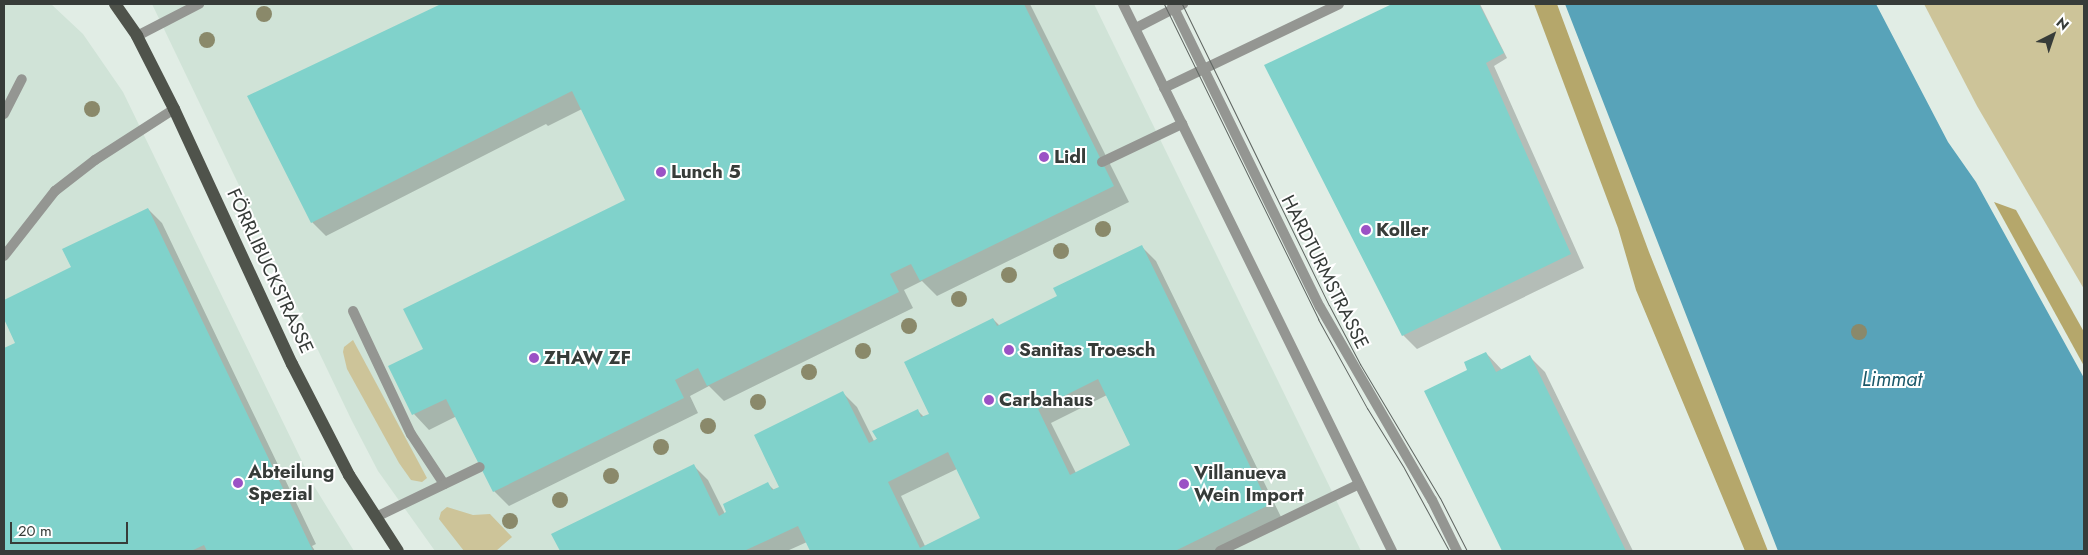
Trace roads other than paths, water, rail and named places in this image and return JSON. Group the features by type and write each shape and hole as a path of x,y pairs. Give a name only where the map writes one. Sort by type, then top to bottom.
{"main road":[{"name":"FÖRRLIBUCKSTRASSE","path":"115,4 138,36 174,109 285,351 350,475 396,551"}],"street":[{"path":"138,36 199,4"},
{"path":"1123,4 1392,551"},
{"path":"1164,88 1339,4"},
{"path":"1136,28 1177,5"},
{"name":"HARDTURMSTRASSE","path":"1177,5 1204,69 1320,308 1432,500 1457,551"},
{"path":"4,114 22,79"},
{"path":"4,256 55,191 95,160 174,109"},
{"path":"1102,162 1182,124"},
{"path":"353,311 411,434 444,484"},
{"path":"376,517 480,467"},
{"path":"1220,551 1359,484"}],"water":[{"name":"Limmat","path":"1565,4 1876,4 1948,142 1976,182 2084,378 2084,551 1778,551"}],"tram line":[{"path":"1164,4 1318,319 1367,408 1404,468 1449,551"},
{"path":"1182,4 1329,305 1360,364 1440,498 1467,551"}],"place":[{"name":"Lidl","path":"1044,157"},
{"name":"Lunch 5","path":"661,172"},
{"name":"Koller","path":"1366,230"},
{"name":"Sanitas Troesch","path":"1009,350"},
{"name":"ZHAW ZF","path":"534,358"},
{"name":"Carbahaus","path":"989,400"},
{"name":"Abteilung Spezial","path":"238,483"},
{"name":"Villanueva Wein Import","path":"1184,484"}]}
